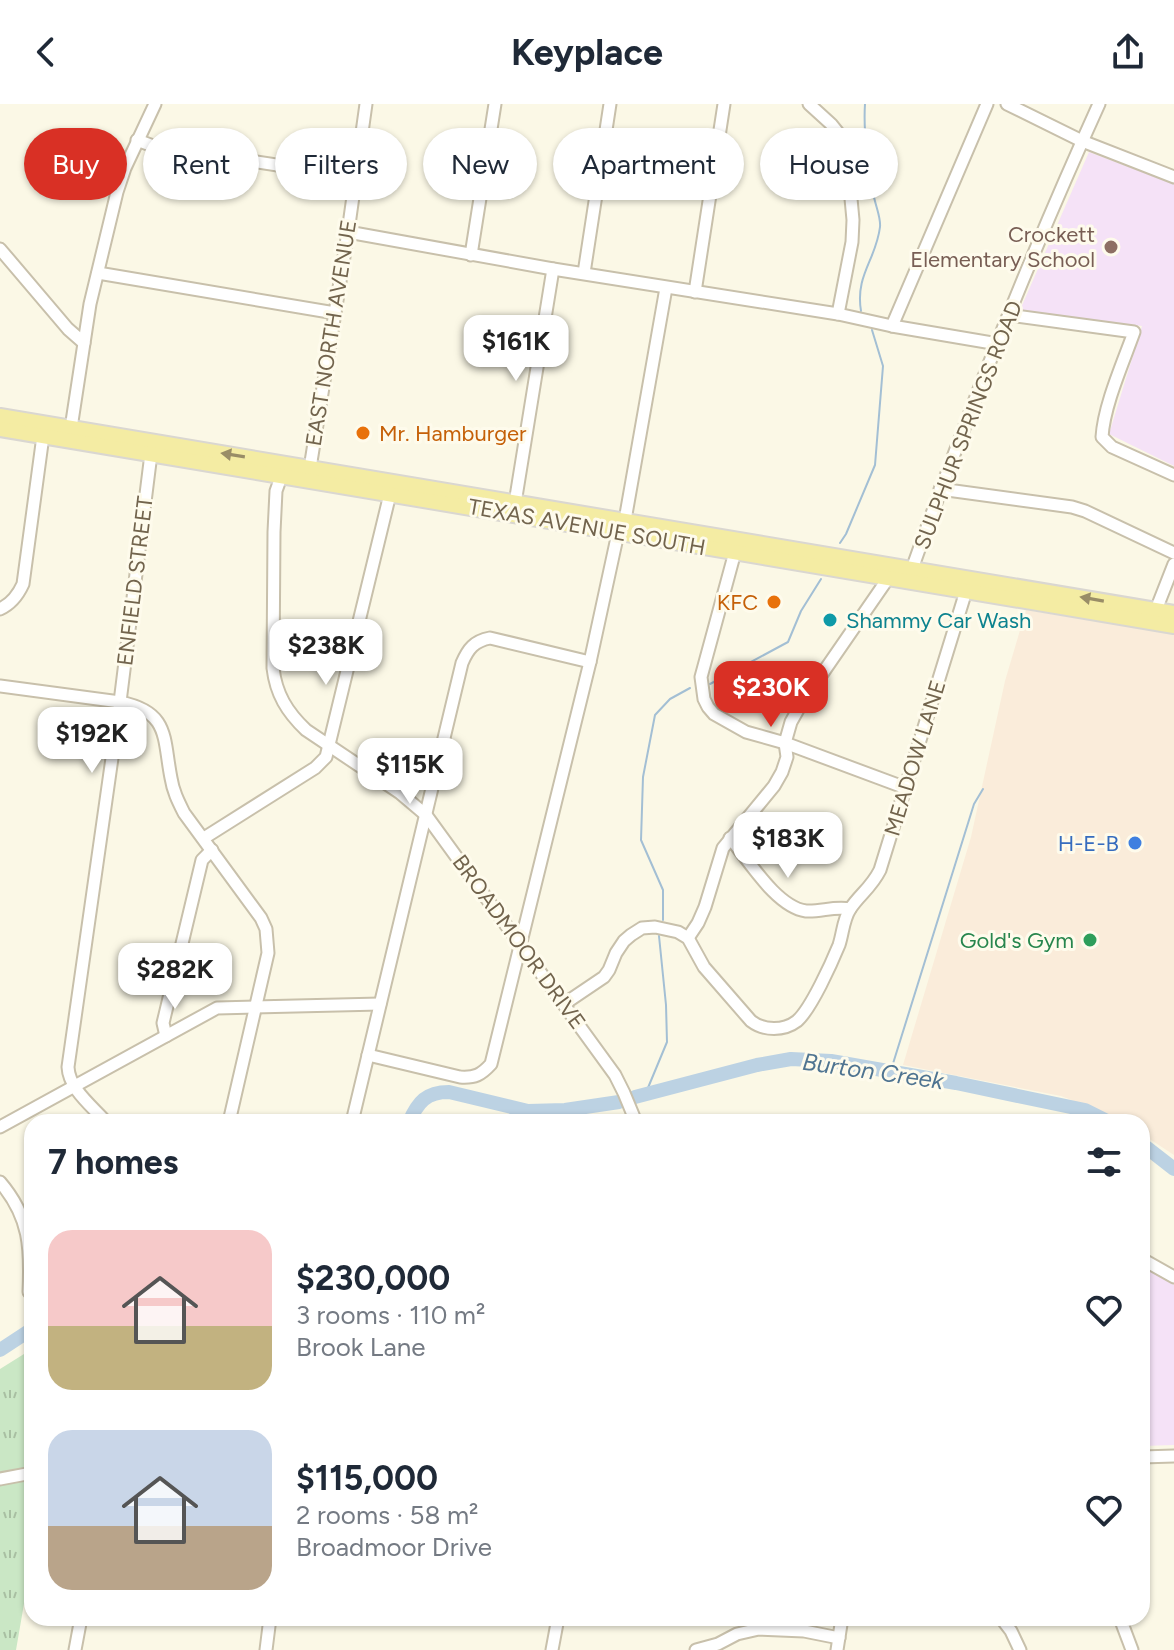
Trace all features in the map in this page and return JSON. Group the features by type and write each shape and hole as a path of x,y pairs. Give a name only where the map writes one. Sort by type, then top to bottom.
{"main road":[{"name":"TEXAS AVENUE SOUTH","path":"0,416 515,503 735,552 966,591 1153,616 1174,613"},
{"path":"0,423 8,424 19,419"},
{"name":"TEXAS AVENUE SOUTH","path":"0,429 530,517 622,527 912,569 1153,616 1174,626"}],"street":[{"path":"71,428 90,304 117,192 155,104"},
{"name":"EAST NORTH AVENUE","path":"362,128 366,104"},
{"path":"471,255 495,104"},
{"path":"584,273 610,104"},
{"path":"695,292 724,104"},
{"path":"809,104 839,134 847,156 852,242 838,314"},
{"path":"892,326 987,104"},
{"path":"1007,104 1082,141 1174,177"},
{"name":"SULPHUR SPRINGS ROAD","path":"912,569 1009,315 1099,104"},
{"path":"137,140 153,146 275,165"},
{"name":"EAST NORTH AVENUE","path":"310,468 352,200"},
{"path":"348,232 998,344"},
{"path":"0,249 68,329 84,343"},
{"path":"515,503 553,269"},
{"path":"98,273 335,313"},
{"path":"368,1055 473,1078 491,1064 622,527 666,288"},
{"path":"1009,315 1134,332 1109,402 1102,437 1112,447 1174,475"},
{"path":"0,609 11,602 23,584 43,436"},
{"name":"ENFIELD STREET","path":"74,1086 68,1077 68,1067 120,702 151,454"},
{"path":"281,477 310,468"},
{"name":"BROADMOOR DRIVE","path":"281,477 276,491 274,532 274,678 281,700 306,730 400,793 426,815 620,1084 633,1114"},
{"path":"940,489 1072,507 1174,553"},
{"path":"204,838 315,768 326,757 390,494"},
{"path":"735,552 701,677 704,699 714,714 746,732 785,743 906,788"},
{"path":"1153,616 1174,564"},
{"path":"564,1004 604,977 624,941 642,928 667,928 688,938 705,907 723,848 774,786 787,757 785,743 791,722 800,706 889,577 912,569"},
{"name":"MEADOW LANE","path":"688,938 704,967 757,1026 782,1028 799,1019 834,957 850,909 874,882 880,870 966,591"},
{"path":"354,1114 462,663 471,646 490,638 590,662"},
{"path":"0,686 120,702 146,711 156,721 167,743 171,780 184,813 254,906 266,929 268,953 231,1114"},
{"path":"730,838 762,880 791,906 804,911 839,907 850,909"},
{"path":"166,1036 163,1023 202,860 212,850"},
{"path":"0,1127 217,1008 380,1004"},
{"path":"74,1086 99,1114"},
{"path":"0,1182 24,1218"},
{"path":"1150,1264 1174,1277"},
{"path":"1150,1457 1174,1456"},
{"path":"0,1479 24,1474"},
{"path":"75,1650 80,1626"},
{"path":"266,1650 269,1626"},
{"path":"552,1650 556,1626"},
{"path":"1007,1626 1020,1650"},
{"path":"1123,1626 1132,1650"},
{"path":"696,1650 716,1647 737,1634 759,1629 804,1631 838,1644"}],"shaded area":[{"name":"Crockett Elementary School","path":"1089,152 1174,184 1174,466 1109,434 1142,326 1020,310"},
{"path":"1026,610 1174,634 1174,1155 1150,1139 1150,1114 1108,1114 1061,1096 903,1065 971,837 1005,681"},
{"path":"1150,1268 1174,1285 1174,1445 1150,1446"}],"green space":[{"path":"24,1354 24,1604 16,1650 0,1650 0,1369"}],"waterway":[{"path":"861,311 863,277 878,239 880,224 866,151 865,104"},
{"path":"840,543 875,465 883,366 872,330"},
{"path":"710,684 788,642 801,611 821,579"},
{"path":"663,920 663,890 641,840 643,777 655,715 670,699 690,688"},
{"path":"891,1070 974,804 983,789"},
{"path":"645,1095 667,1042 659,936"},
{"name":"Burton Creek","path":"635,1097 791,1059 831,1061 956,1083 1093,1114"},
{"name":"Burton Creek","path":"413,1114 429,1096 441,1092 528,1111 565,1110 619,1102"},
{"name":"Burton Creek","path":"1150,1150 1174,1169"},
{"name":"Burton Creek","path":"0,1350 24,1334"}],"place":[{"name":"Crockett Elementary School","path":"1111,247"},
{"name":"Mr. Hamburger","path":"363,433"},
{"name":"KFC","path":"774,602"},
{"name":"Shammy Car Wash","path":"830,620"},
{"name":"H-E-B","path":"1135,843"},
{"name":"Gold's Gym","path":"1090,940"}]}
